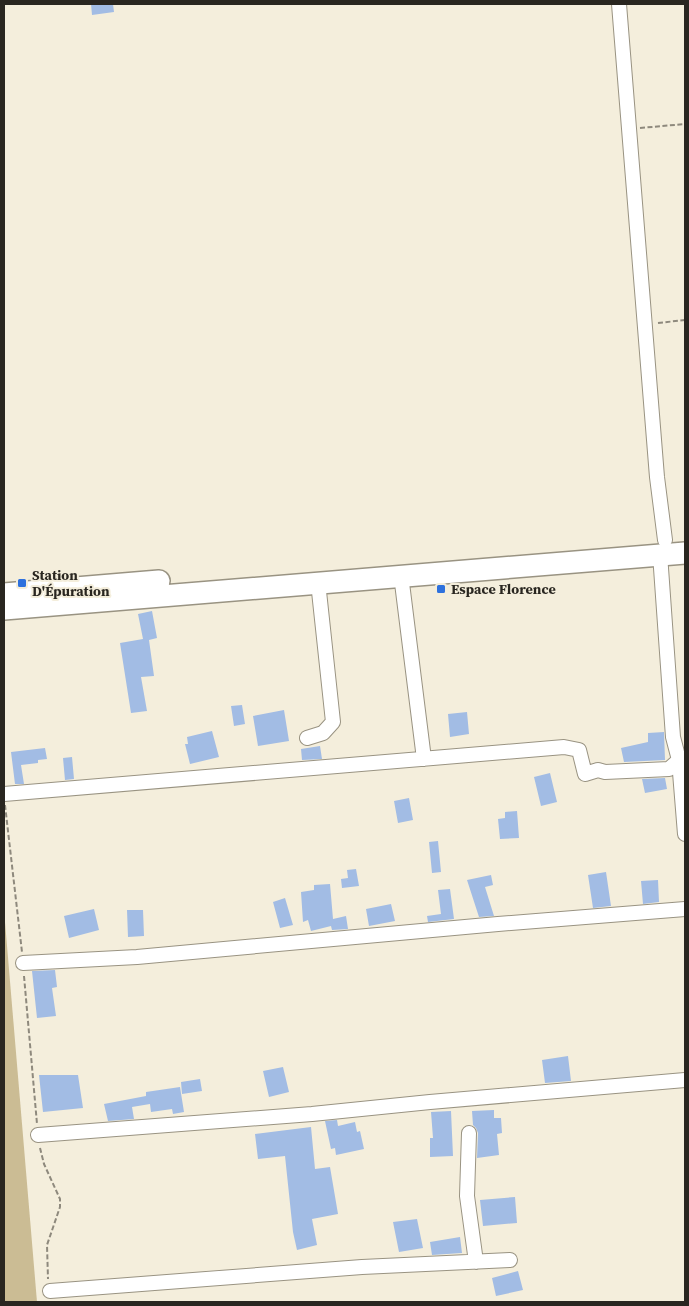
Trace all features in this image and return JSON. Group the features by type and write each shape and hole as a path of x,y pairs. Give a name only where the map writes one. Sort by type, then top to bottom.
{"highway":[{"path":"4,609 401,575 670,544"},
{"path":"4,594 513,551 670,544 685,552"}],"street":[{"path":"619,4 657,477 670,544 673,736 679,760 685,834"},
{"path":"401,575 424,759"},
{"path":"307,738 323,733 332,722 318,582"},
{"path":"4,796 564,747 579,750 585,774 598,770 605,772 669,769 679,760"},
{"path":"23,963 137,957 685,909"},
{"path":"38,1135 312,1114 685,1080"},
{"path":"469,1133 467,1196 476,1262"},
{"path":"50,1291 362,1267 510,1260"}],"path":[{"path":"629,129 685,124"},
{"path":"645,324 685,320"},
{"path":"4,796 23,963 38,1135 44,1164 60,1199 60,1207 47,1245 50,1291"}],"shaded area":[{"path":"4,910 37,1302 4,1302"}],"building":[{"path":"91,4 113,4 114,12 92,15"},
{"path":"152,611 157,638 149,640 154,676 141,677 147,711 131,713 120,643 143,639 138,614"},
{"path":"242,705 245,724 234,726 231,706"},
{"path":"284,710 289,741 258,746 253,716"},
{"path":"467,712 469,734 450,737 448,714"},
{"path":"212,731 219,757 190,764 185,744 188,744 187,737"},
{"path":"664,732 665,760 624,762 621,748 648,742 648,733"},
{"path":"320,746 322,759 302,760 301,749"},
{"path":"45,748 47,759 38,760 38,763 21,765 24,784 15,784 11,752"},
{"path":"72,757 74,779 65,780 63,758"},
{"path":"550,773 557,802 541,806 534,777"},
{"path":"665,778 667,789 645,793 642,779"},
{"path":"409,798 413,820 398,823 394,801"},
{"path":"517,811 519,838 500,839 498,819 505,818 505,812"},
{"path":"438,841 441,872 432,873 429,842"},
{"path":"356,869 359,886 342,888 341,879 348,878 347,870"},
{"path":"606,872 611,906 593,908 588,875"},
{"path":"491,875 493,885 485,887 494,916 479,917 467,880"},
{"path":"658,880 659,902 643,904 641,881"},
{"path":"330,884 333,919 346,916 348,929 332,930 331,926 311,931 308,920 303,922 301,892 314,890 314,885"},
{"path":"450,889 454,919 428,922 427,916 441,914 438,890"},
{"path":"285,898 293,925 280,928 273,902"},
{"path":"391,904 395,921 369,926 366,909"},
{"path":"94,909 99,930 69,938 64,916"},
{"path":"127,910 143,910 144,936 128,937"},
{"path":"55,970 57,987 52,988 56,1016 37,1018 32,971"},
{"path":"568,1056 571,1081 545,1083 542,1060"},
{"path":"283,1067 289,1092 269,1097 263,1071"},
{"path":"39,1075 78,1075 83,1108 43,1112"},
{"path":"200,1079 202,1091 182,1094 181,1082"},
{"path":"180,1087 184,1112 173,1114 172,1109 151,1112 150,1104 132,1107 134,1119 108,1121 104,1104 146,1096 146,1092"},
{"path":"494,1110 494,1118 501,1118 502,1133 497,1134 499,1155 477,1158 478,1133 473,1125 472,1111"},
{"path":"451,1111 453,1156 430,1157 430,1138 433,1138 431,1112"},
{"path":"337,1120 338,1126 355,1122 357,1132 360,1131 364,1149 336,1155 335,1148 331,1149 325,1121"},
{"path":"311,1127 315,1169 330,1167 338,1214 312,1219 317,1245 297,1250 293,1232 285,1156 258,1159 255,1134"},
{"path":"515,1197 517,1223 483,1226 480,1200"},
{"path":"417,1219 423,1248 399,1252 393,1222"},
{"path":"460,1237 462,1253 432,1255 430,1242"},
{"path":"518,1271 523,1290 496,1296 492,1278"}],"place":[{"name":"Station D'Épuration","path":"22,583"},
{"name":"Espace Florence","path":"441,589"}]}
